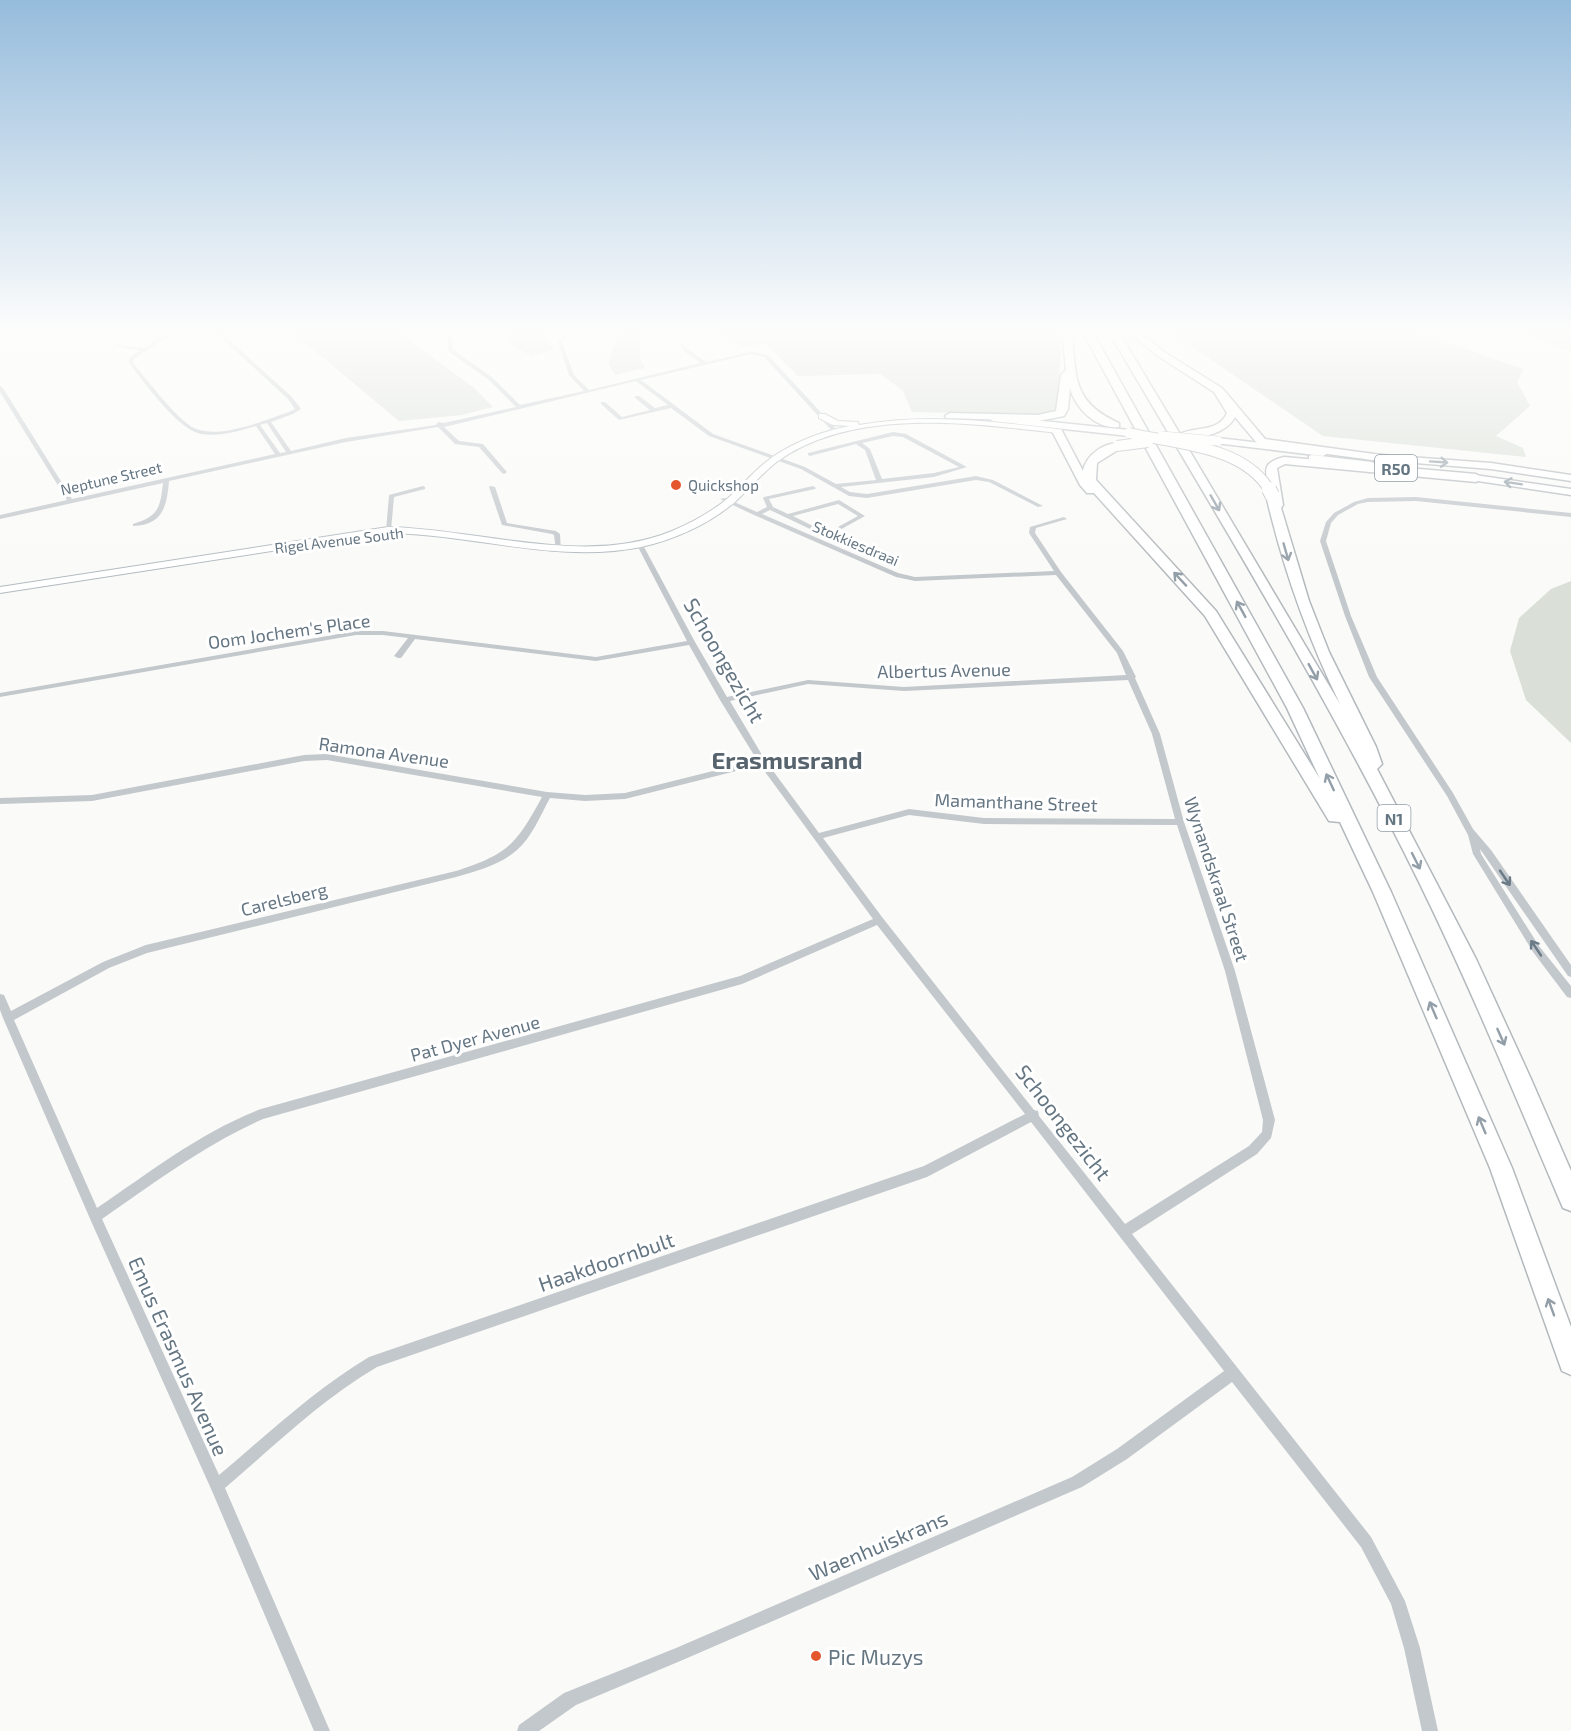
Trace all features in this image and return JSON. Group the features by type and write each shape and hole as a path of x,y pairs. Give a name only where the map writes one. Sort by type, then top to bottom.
{"highway":[{"path":"950,416 1054,417 1062,410"},
{"path":"1087,410 1107,430 1159,438 1228,457 1260,476 1272,495 1279,528 1315,637 1365,736 1385,800"},
{"name":"N1","path":"1131,410 1295,708 1382,892 1501,1168 1571,1362"},
{"name":"N1","path":"1160,410 1297,643 1385,800 1467,959 1571,1200"},
{"path":"1130,436 1186,439 1217,429 1231,419 1232,410"},
{"path":"1235,410 1253,435 1265,442 1381,458"},
{"path":"1058,428 1080,480 1145,542"},
{"path":"1159,438 1117,446 1097,456 1091,462 1088,474 1100,494 1205,607 1226,634 1382,892"},
{"path":"1279,528 1271,468 1280,461 1476,478"}],"main road":[{"name":"Rigel Avenue South","path":"0,590 388,530 438,531 559,551 592,551 640,545 682,530 708,515 775,457 836,431 892,420 950,416 1058,428"},
{"path":"822,417 843,424 892,420"},
{"name":"Rigel Avenue South","path":"836,431 890,423 929,421 1107,430 1130,436 1186,439 1571,492"},
{"name":"Rigel Avenue South","path":"1219,444 1491,466 1571,478"}],"street":[{"path":"13,410 70,501"},
{"path":"173,410 188,427 195,430 221,432 268,421 296,410"},
{"name":"Neptune Street","path":"0,517 288,451 439,425 506,410"},
{"path":"611,410 621,419 654,410"},
{"path":"676,410 711,435 803,468 849,494 862,496 976,478 991,481 1040,506"},
{"name":"Neptune Street","path":"815,410 822,417"},
{"path":"822,417 836,431"},
{"path":"268,421 288,451"},
{"path":"257,424 277,454"},
{"path":"439,425 457,443 481,445 504,472"},
{"path":"810,454 893,434 904,435 964,467 934,475 834,486"},
{"path":"858,442 867,449 880,481"},
{"path":"135,525 158,516 163,509 166,479"},
{"path":"492,487 504,524 557,534 559,551"},
{"path":"388,530 391,496 423,488"},
{"path":"788,516 838,502 862,516 827,535 770,508 765,498 813,488"},
{"path":"1571,515 1416,498 1368,500 1346,508 1328,523 1324,530 1323,540 1328,559 1373,677 1450,795 1470,831 1488,852 1571,973"},
{"name":"Stokkiesdraai","path":"726,500 875,568 904,577 1058,573"},
{"path":"756,514 770,508"},
{"name":"Wynandskraal Street","path":"1064,519 1038,525 1032,530 1033,536 1058,573 1120,653 1156,734 1180,822 1230,971 1268,1112 1270,1128 1263,1140 1234,1164 1125,1230"},
{"name":"Schoongezicht","path":"640,545 691,642 762,762 879,920 1125,1230 1233,1373 1366,1542 1398,1601 1412,1648 1431,1731"},
{"name":"Oom Jochem's Place","path":"0,695 347,634 383,633 596,659 691,642"},
{"path":"398,656 413,637"},
{"name":"Albertus Avenue","path":"724,700 808,682 904,689 1132,677"},
{"name":"Ramona Avenue","path":"0,801 92,798 294,760 327,757 548,795 585,798 625,796 762,762"},
{"name":"Carelsberg","path":"8,1018 106,965 146,949 456,874 495,861 521,843 548,795"},
{"name":"Mamanthane Street","path":"818,836 909,812 984,821 1180,822"},
{"path":"1470,831 1477,854 1488,872 1536,949 1571,994"},
{"name":"Pat Dyer Avenue","path":"94,1217 209,1140 261,1114 742,980 879,920"},
{"name":"Emus Erasmus Avenue","path":"0,998 94,1217 217,1486 322,1731"},
{"name":"Haakdoornbult","path":"217,1486 332,1391 374,1362 927,1171 1034,1115"},
{"name":"Waenhuiskrans","path":"525,1731 570,1699 680,1654 1077,1482 1122,1454 1233,1373"}],"shaded area":[{"path":"386,410 482,410 462,415 399,421"},
{"path":"911,410 1054,410 1040,415 912,412"},
{"path":"1285,410 1526,410 1496,436 1523,448 1526,457 1323,436"},
{"path":"1571,581 1571,743 1526,700 1510,651 1519,618 1551,589"}],"place":[{"name":"Quickshop","path":"676,485"},
{"name":"Pic Muzys","path":"816,1656"}],"district":[{"name":"Erasmusrand","path":"787,759"}]}
